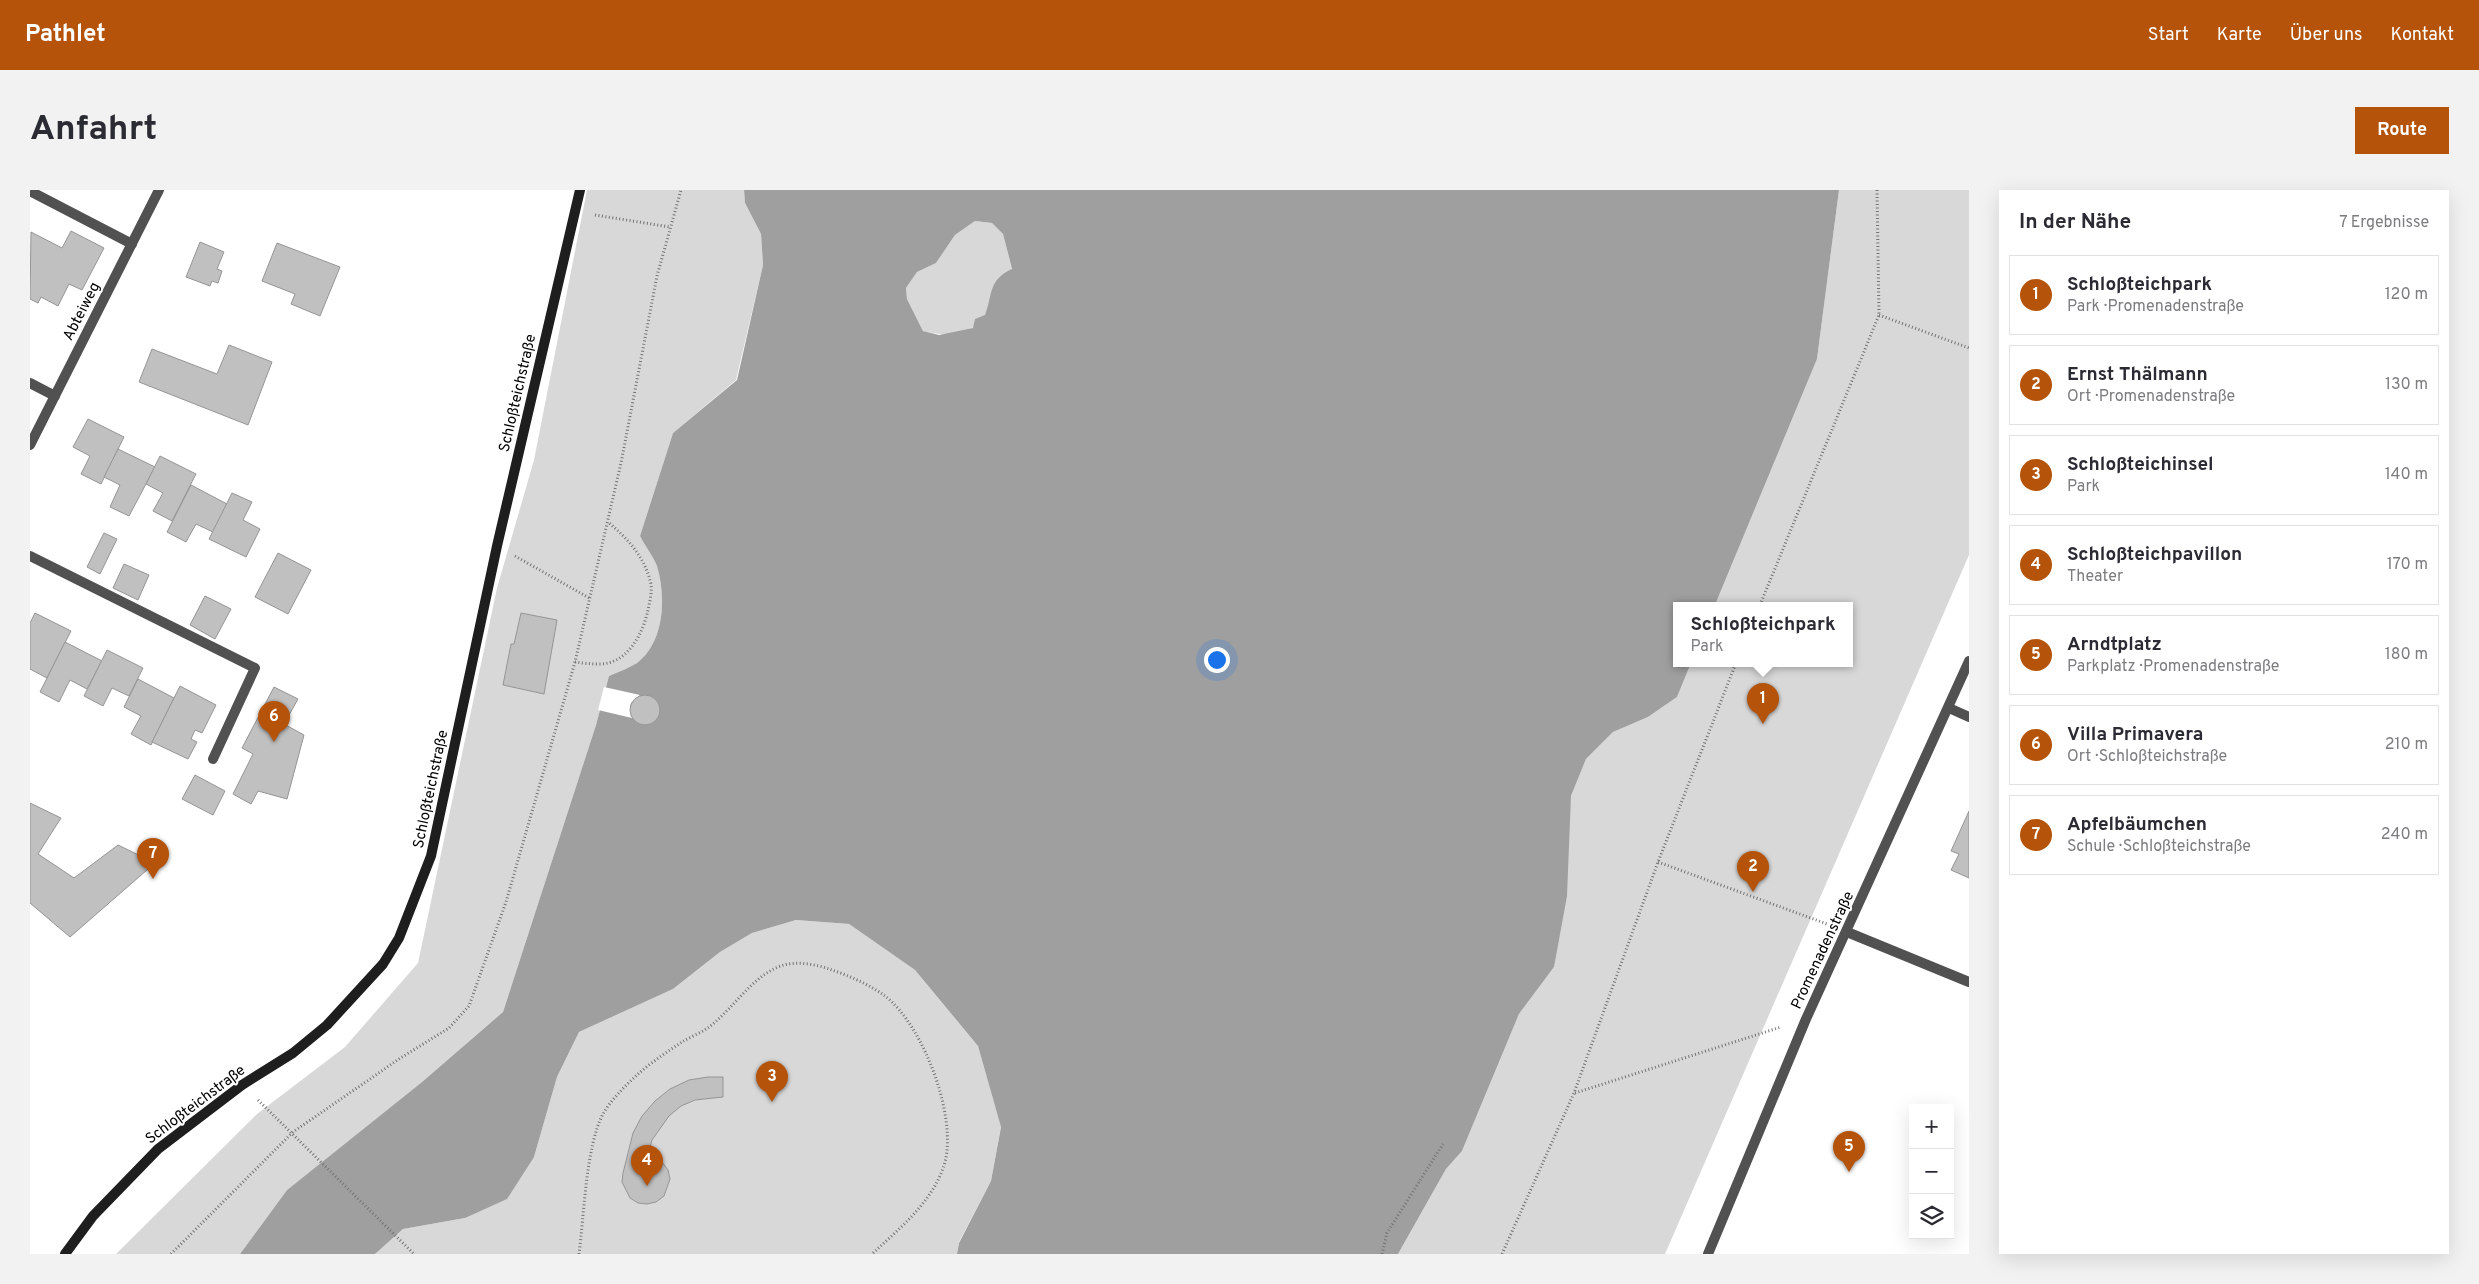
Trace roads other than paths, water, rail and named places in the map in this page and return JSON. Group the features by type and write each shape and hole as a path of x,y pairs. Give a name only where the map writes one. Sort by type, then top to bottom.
{"main road":[{"name":"Schloßteichstraße","path":"65,1254 93,1216 158,1149 242,1085 293,1053 327,1025 383,964 399,938 431,856 497,546 580,190"}],"street":[{"path":"30,190 132,244"},
{"name":"Abteiweg","path":"30,445 158,190"},
{"path":"30,383 55,396"},
{"path":"30,556 255,668 213,759"},
{"name":"Promenadenstraße","path":"1708,1254 1806,1019 1969,661"},
{"path":"1949,708 1969,717"},
{"path":"1847,932 1969,982"}],"place":[{"name":"Schloßteichpark","path":"1763,724"},
{"name":"Villa Primavera","path":"274,742"},
{"name":"Apfelbäumchen","path":"153,879"},
{"name":"Ernst Thälmann","path":"1753,892"},
{"name":"Schloßteichinsel","path":"772,1102"},
{"name":"Arndtplatz","path":"1849,1172"},
{"name":"Schloßteichpavillon","path":"647,1186"}]}
